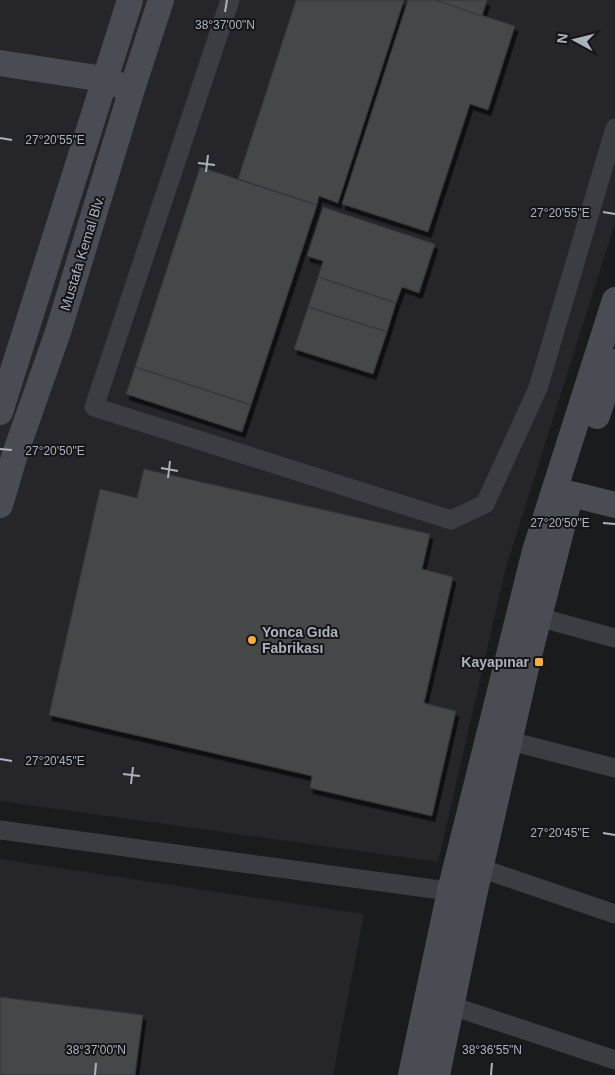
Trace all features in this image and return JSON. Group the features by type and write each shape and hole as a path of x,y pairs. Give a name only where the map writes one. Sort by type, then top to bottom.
{"street":[{"path":"0,412 130,0"},
{"name":"Mustafa Kemal Blv.","path":"0,505 7,452 58,332 161,0"},
{"path":"230,0 94,407 451,520 485,504 538,388 615,128"},
{"path":"0,64 104,79 132,89"},
{"path":"411,1075 462,893 535,551 615,300"},
{"path":"437,1075 452,1006 462,893 480,868 538,617 571,494 615,362"},
{"path":"571,494 615,505"},
{"path":"538,617 615,638"},
{"path":"510,741 615,768"},
{"path":"0,830 462,893"},
{"path":"480,868 615,914"},
{"path":"452,1006 615,1060"}],"shaded area":[{"path":"0,0 615,0 615,223 506,567 438,862 0,801"},
{"path":"0,859 364,914 333,1075 0,1075"}],"building":[{"path":"296,0 404,0 338,203 319,196 317,205 238,179"},
{"path":"408,0 435,0 515,26 488,110 470,104 428,232 342,204"},
{"path":"435,0 487,0 482,16"},
{"path":"200,167 317,205 251,405 135,367"},
{"path":"323,207 435,244 419,293 402,287 396,303 318,277 323,261 307,256"},
{"path":"318,277 396,303 387,332 308,307"},
{"path":"308,307 387,332 373,374 294,349"},
{"path":"135,367 251,405 242,432 126,394"},
{"name":"Yonca Gıda Fabrikası","path":"144,469 430,534 422,569 453,577 424,703 456,711 432,816 310,788 312,776 49,715 100,489 137,498"},
{"path":"0,997 143,1015 135,1075 0,1075"}],"place":[{"name":"Yonca Gıda Fabrikası","path":"252,640"},
{"name":"Kayapınar","path":"539,662"}]}
